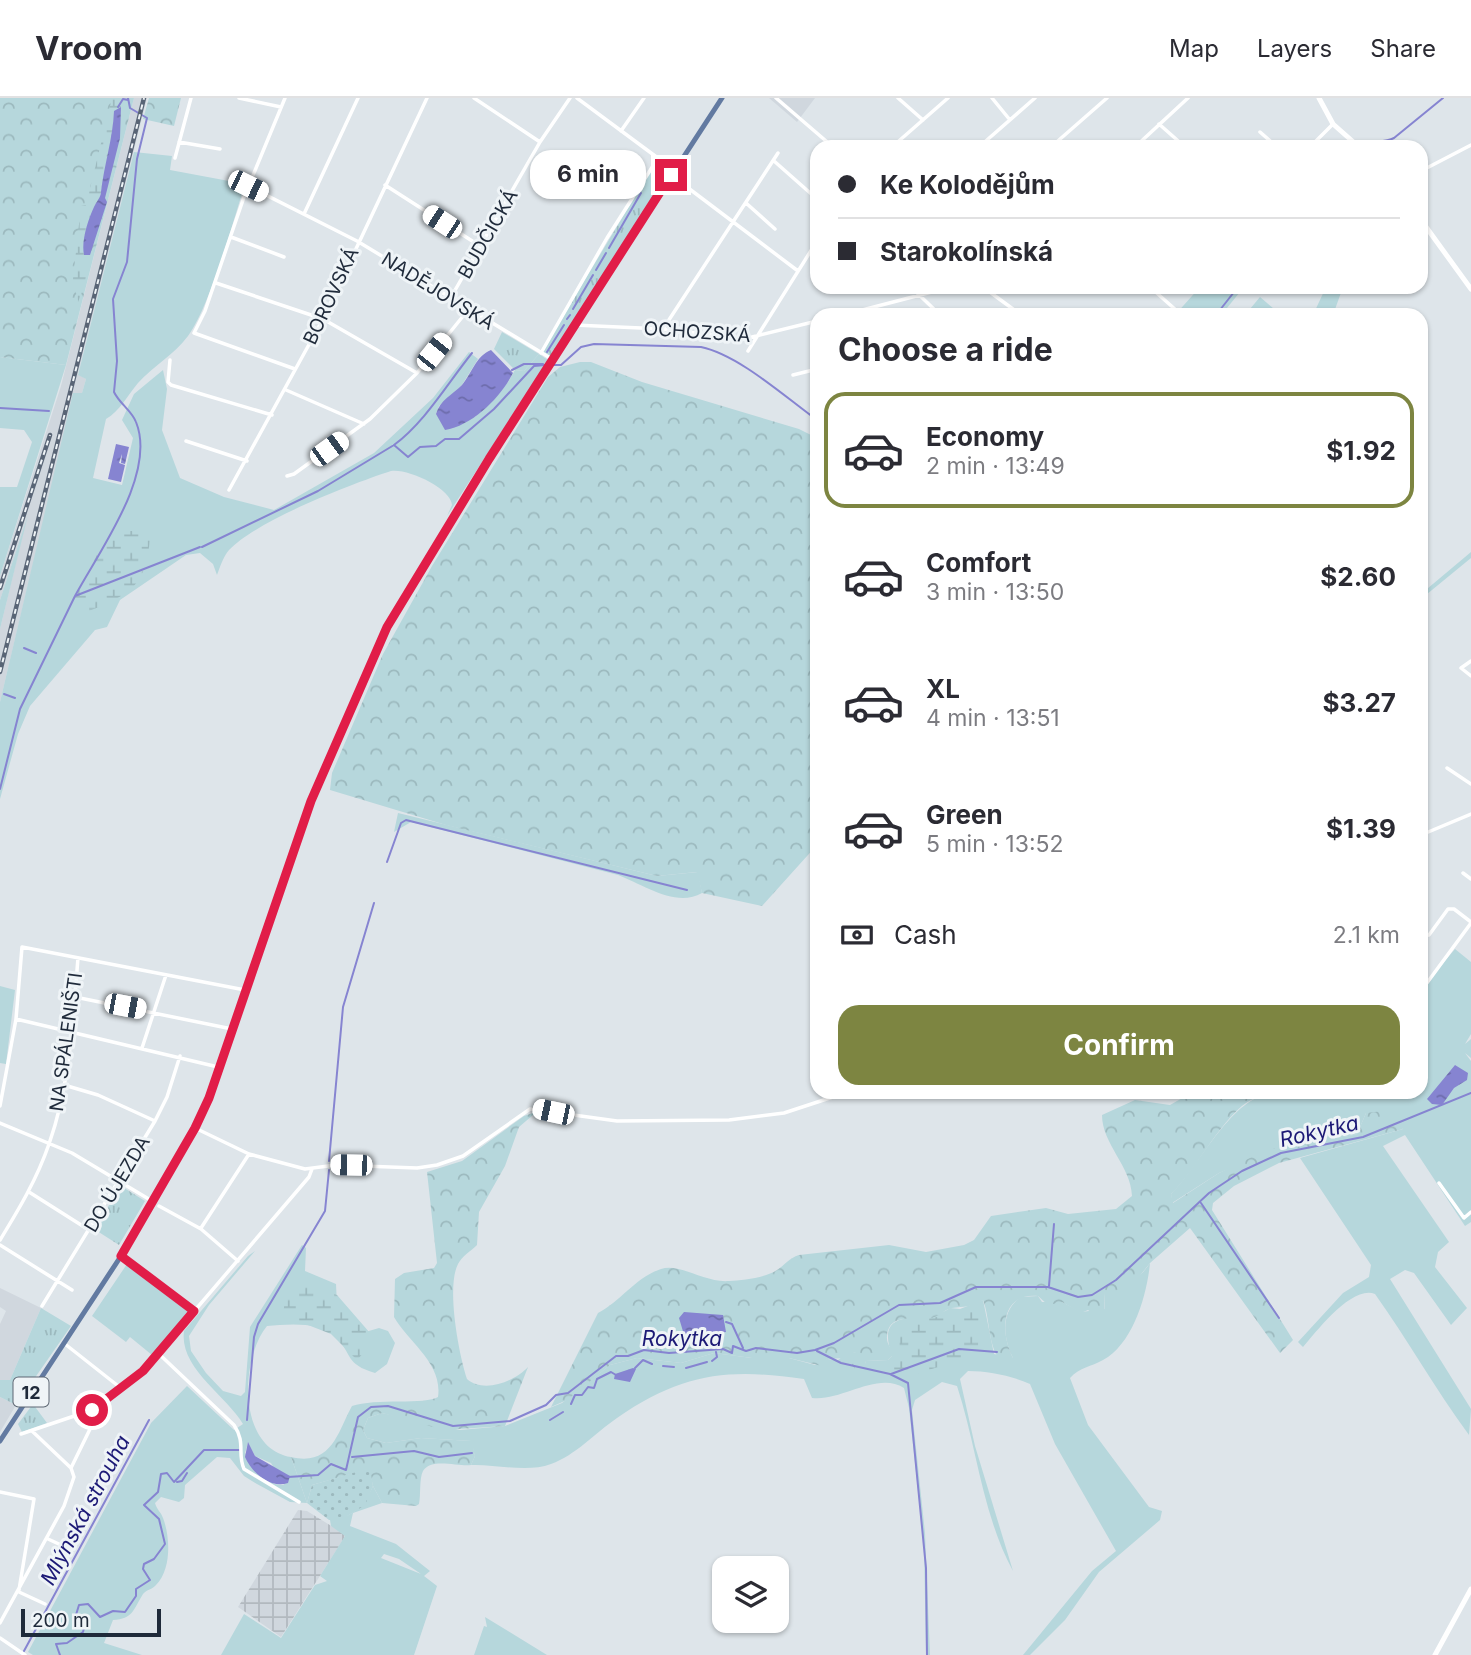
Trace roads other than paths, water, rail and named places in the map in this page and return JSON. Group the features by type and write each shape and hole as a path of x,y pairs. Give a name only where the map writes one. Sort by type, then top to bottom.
{"main road":[{"name":"12","path":"0,1441 156,1204 195,1128 220,1067 244,990 311,801 372,658 405,597 489,459 722,98"}],"street":[{"path":"175,158 191,98"},
{"path":"239,98 281,107"},
{"path":"285,98 248,186 215,283 194,333 295,369"},
{"path":"304,214 358,98"},
{"name":"BOROVSKÁ","path":"229,490 324,318 427,98"},
{"path":"474,98 540,142"},
{"path":"484,104 489,98"},
{"name":"BUDČICKÁ","path":"450,299 540,142 570,98"},
{"path":"577,98 658,158 673,173 798,271"},
{"path":"621,131 644,98"},
{"path":"776,98 825,140"},
{"path":"898,98 923,120"},
{"path":"900,140 948,98"},
{"path":"992,98 1010,120"},
{"path":"987,140 1035,98"},
{"path":"1059,140 1107,98"},
{"path":"1142,140 1188,98"},
{"path":"1319,98 1333,124 1351,140"},
{"path":"1159,124 1177,140"},
{"path":"1317,140 1333,124"},
{"path":"1260,132 1269,140"},
{"path":"180,142 220,149"},
{"path":"1428,167 1471,145"},
{"path":"663,329 778,153"},
{"path":"541,353 614,227 658,158"},
{"path":"774,160 810,193"},
{"path":"384,185 480,246"},
{"name":"NADĚJOVSKÁ","path":"248,186 358,241 552,359"},
{"path":"746,203 775,229"},
{"path":"1428,230 1471,289"},
{"path":"231,237 284,257"},
{"path":"748,351 810,252"},
{"path":"215,283 324,318 417,373"},
{"path":"878,308 924,294"},
{"path":"992,294 1011,308"},
{"path":"1158,294 1174,308"},
{"path":"920,295 933,308"},
{"name":"BUDČICKÁ","path":"286,475 294,474 364,424 417,373 468,310"},
{"name":"OCHOZSKÁ","path":"574,324 663,329 729,338 757,337 810,323"},
{"path":"170,360 168,382 171,385 272,415"},
{"path":"793,374 810,370"},
{"path":"286,390 364,424"},
{"path":"186,441 247,461"},
{"path":"1471,661 1461,668 1471,676"},
{"path":"1447,768 1471,784"},
{"path":"1428,832 1471,814"},
{"path":"1463,873 1471,878"},
{"path":"1428,935 1448,909 1454,909 1471,922 1428,980"},
{"path":"0,1107 16,1019 22,947 244,990"},
{"name":"NA SPÁLENIŠTI","path":"0,1243 29,1192 50,1143 64,1085 72,1032 78,958"},
{"path":"142,1048 166,975"},
{"path":"75,997 232,1029"},
{"path":"16,1019 220,1067"},
{"name":"DO ÚJEZDA","path":"42,1306 155,1121 167,1097 180,1056"},
{"path":"64,1085 98,1095 155,1121"},
{"path":"195,1128 249,1154 312,1169 336,1165 417,1168 451,1161 477,1149 530,1110 617,1121 729,1120 784,1113 827,1099"},
{"path":"0,1124 50,1143 119,1181 201,1229 238,1261"},
{"path":"201,1229 249,1154"},
{"path":"21,1434 92,1410 122,1389 158,1353 238,1261 309,1177 312,1169"},
{"path":"1439,1183 1464,1218 1471,1212"},
{"path":"29,1192 89,1230"},
{"path":"0,1243 72,1290"},
{"path":"121,1256 194,1311"},
{"path":"65,1344 122,1389"},
{"path":"158,1353 239,1432 247,1472 299,1502"},
{"path":"71,1468 90,1427 92,1410"},
{"path":"0,1623 48,1539 71,1489 74,1473 32,1431"},
{"path":"0,1492 34,1499 19,1592"},
{"path":"48,1539 61,1545"},
{"path":"1436,1655 1471,1589"},
{"path":"19,1592 45,1604"},
{"path":"0,1638 25,1655"}],"water":[{"path":"121,107 120,138 105,198 107,202 90,255 84,255 86,231 101,194 114,111"},
{"path":"491,350 513,373 501,392 485,409 466,422 445,430 436,414 438,409 443,401 462,385 482,356"},
{"path":"116,444 129,447 125,464 121,463 122,454 119,463 125,465 121,482 108,479"},
{"path":"1455,1065 1468,1073 1467,1080 1454,1088 1442,1105 1432,1104 1428,1098"},
{"path":"684,1312 723,1315 726,1332 685,1338 679,1318"},
{"path":"636,1369 630,1382 614,1379 615,1374"},
{"path":"248,1442 255,1456 290,1476 288,1483 268,1482 252,1469 245,1457"}],"waterway":[{"path":"75,596 122,512 139,465 140,443 136,422 114,392 117,361 113,299 127,262 137,159 147,118 130,108 128,98"},
{"path":"1389,140 1443,98"},
{"path":"118,107 123,99 128,100"},
{"path":"609,248 641,193"},
{"path":"596,270 606,253"},
{"path":"573,309 593,275"},
{"path":"1222,308 1232,294"},
{"path":"567,319 570,315"},
{"path":"547,352 564,325"},
{"path":"550,365 561,365 581,347 594,344 701,347 716,351 746,368 810,415"},
{"path":"394,445 426,414 472,353"},
{"path":"512,370 524,364 543,364"},
{"path":"202,547 318,491 394,445 408,457 420,447 436,446 445,439 459,439 494,409 534,366 545,365"},
{"path":"0,408 49,411"},
{"path":"0,789 20,709 75,596 200,547"},
{"path":"24,648 36,653"},
{"path":"4,694 15,698"},
{"path":"387,862 401,823 406,820 687,890"},
{"path":"329,1161 343,1007 374,903"},
{"name":"Rokytka","path":"288,1477 318,1475 331,1464 346,1470 358,1417 371,1407 388,1406 453,1426 510,1421 546,1405 556,1395 568,1393 616,1356 628,1356 644,1350 669,1353 723,1349 732,1353 733,1346 746,1351 756,1348 797,1353 815,1350 834,1343 899,1305 940,1303 976,1287 1048,1287 1078,1297 1092,1295 1116,1280 1209,1193 1242,1171 1281,1153 1363,1137 1471,1093"},
{"path":"247,1420 254,1337 258,1324 325,1211 329,1170"},
{"path":"1201,1203 1279,1318"},
{"path":"1049,1286 1054,1224"},
{"path":"726,1322 732,1324 743,1348"},
{"path":"891,1374 959,1349 997,1352"},
{"path":"817,1351 841,1363 890,1374 908,1383 926,1568 927,1655"},
{"path":"712,1361 717,1357 716,1352"},
{"path":"635,1368 643,1360 652,1364"},
{"path":"686,1368 707,1362"},
{"path":"663,1366 674,1367"},
{"path":"571,1404 575,1395 582,1395 588,1387 594,1388 597,1379 611,1372 616,1375"},
{"path":"550,1420 563,1412"},
{"name":"Mlýnská strouha","path":"24,1651 149,1420"},
{"name":"Rokytka","path":"60,1655 56,1644 67,1643 83,1632 84,1628 75,1618 79,1605 88,1604 100,1617 113,1611 125,1612 136,1596 136,1589 150,1580 143,1569 144,1564 154,1559 165,1544 159,1519 144,1505 158,1492 161,1474 167,1473 174,1482 204,1450 241,1450"},
{"path":"352,1457 414,1451 439,1457 472,1453"},
{"path":"177,1482 182,1481 187,1473"}],"railway":[{"path":"0,672 144,98"},
{"path":"0,588 50,435"}]}
